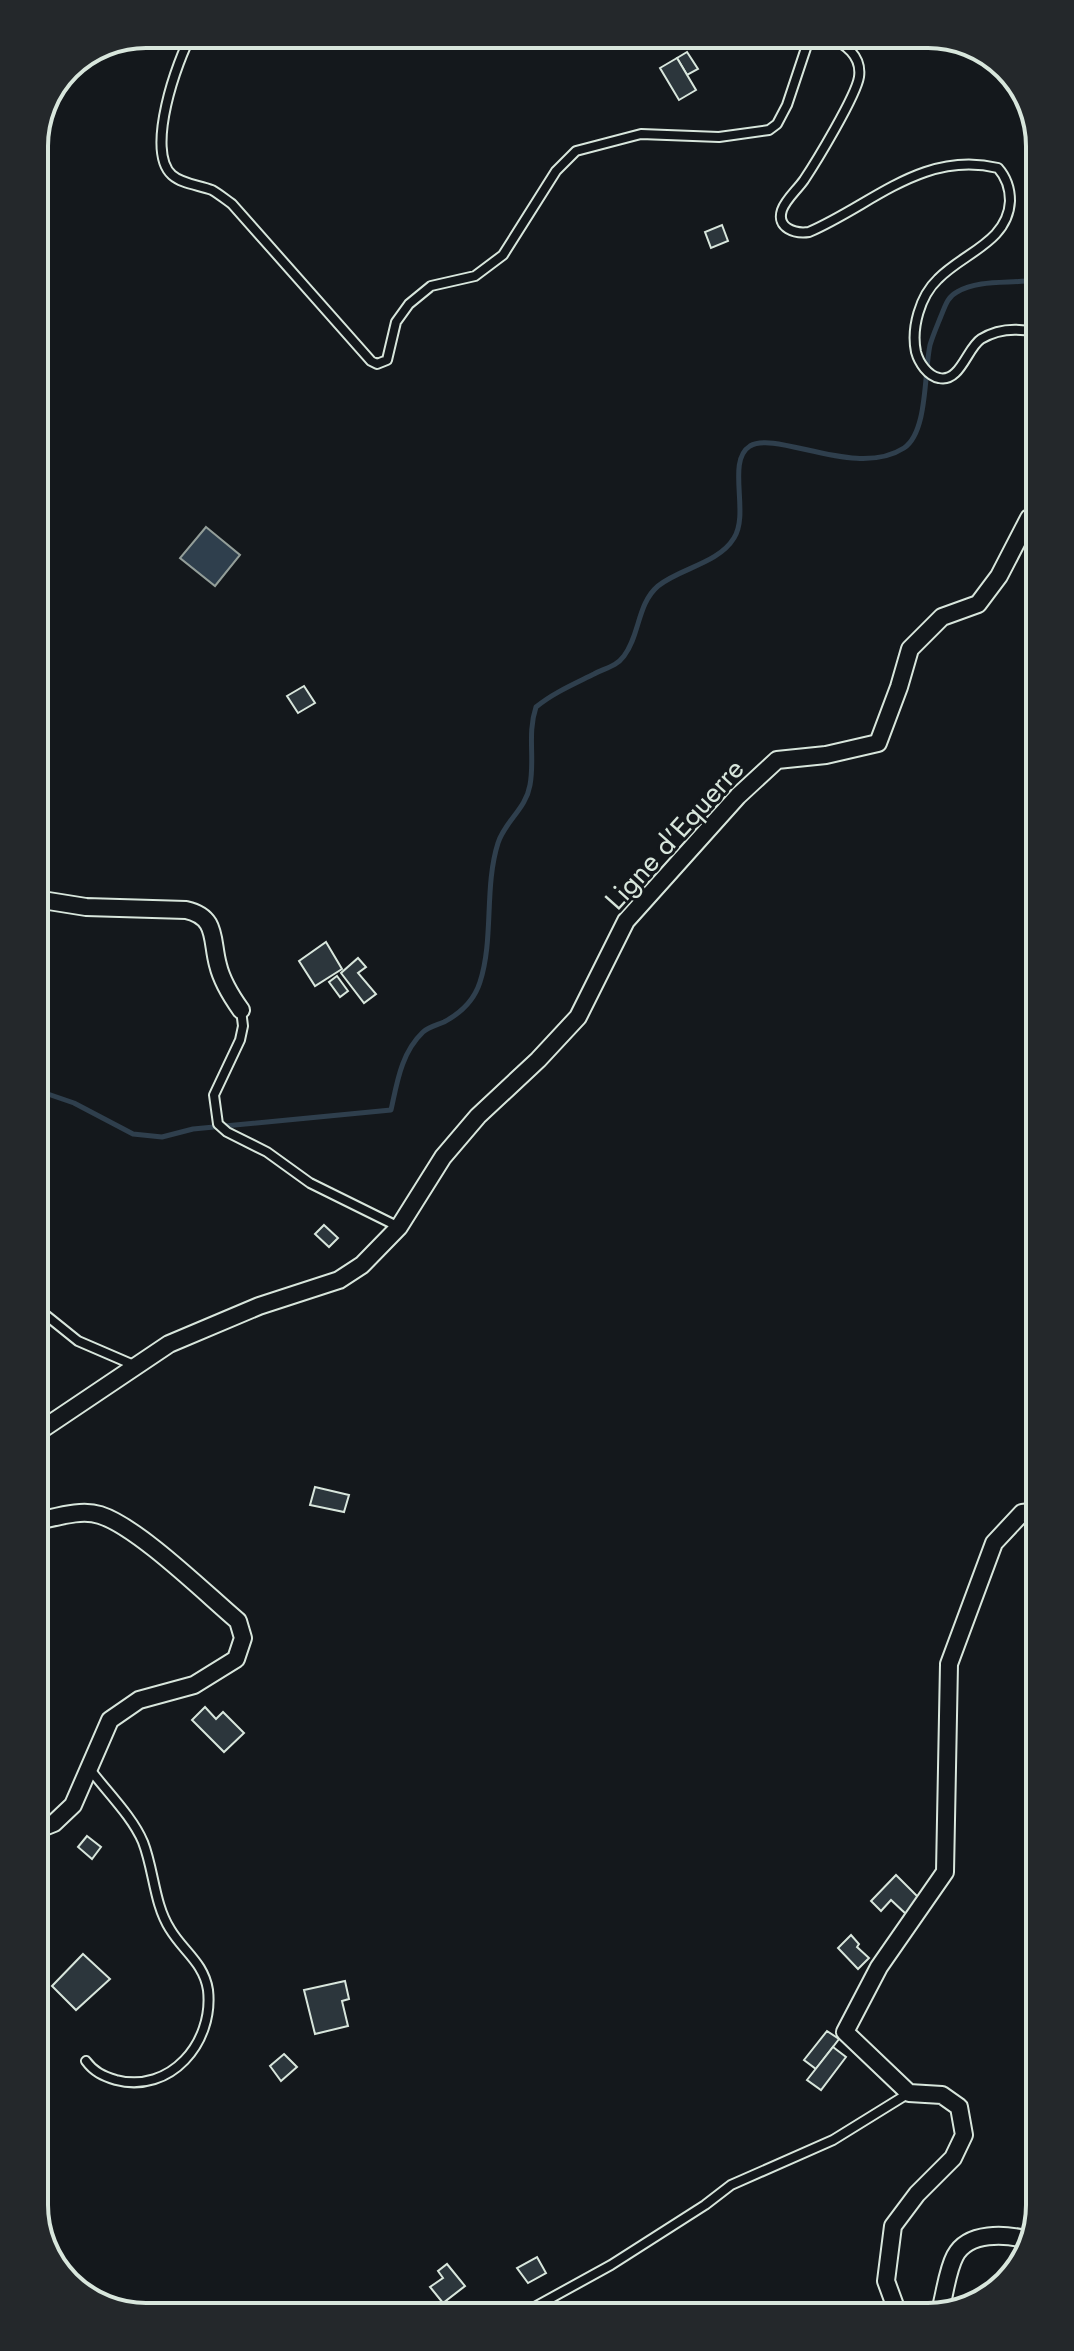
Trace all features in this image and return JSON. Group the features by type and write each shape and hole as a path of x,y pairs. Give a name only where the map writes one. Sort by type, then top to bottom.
{"street":[{"name":"Ligne d'Equerre","path":"48,1425 169,1344 259,1306 339,1280 362,1265 399,1227 443,1157 469,1126 578,1017 626,921 738,796 777,760 826,755 878,743 910,649 942,617 978,604 999,576 1026,524"},
{"path":"48,901 86,907 200,913 207,920 214,939 217,964 227,990 241,1010"},
{"path":"894,2303 886,2281 893,2226 917,2194 953,2158 964,2135 959,2107 942,2095 909,2093 845,2032 879,1967 945,1872 949,1664 994,1543 1026,1512"},
{"path":"48,1519 71,1514 98,1514 132,1532 238,1621 243,1638 236,1659 194,1685 139,1700 110,1720 73,1805 48,1825"},
{"path":"943,2301 955,2254 973,2238 1021,2238"}],"lane":[{"path":"184,48 164,111 162,157 168,171 177,179 216,192 232,204 318,304 377,364 387,360 396,322 409,304 431,286 475,276 503,255 556,171 576,151 641,134 719,137 769,130 777,124 787,105 806,48"},
{"path":"848,48 856,57 859,78 829,139 805,179 784,204 782,221 797,233 809,232 921,171 951,164 998,168 1005,176 1010,192 1004,224 978,250 936,280 922,302 916,327 917,357 923,368 936,378 945,379 954,374 970,349 981,339 1009,329 1026,331"},
{"path":"241,1010 243,1026 240,1040 214,1095 218,1124 227,1132 267,1152 310,1183 399,1227"},
{"path":"48,1317 78,1341 136,1366"},
{"path":"86,2061 93,2071 109,2078 131,2084 151,2082 177,2068 204,2033 208,2012 208,1989 202,1971 192,1954 169,1928 142,1840 131,1821 89,1768"},
{"path":"542,2303 611,2265 731,2185 833,2140 909,2093"}],"water":[{"path":"206,527 240,555 215,586 180,558"}],"building":[{"path":"687,52 698,69 687,75 677,58"},
{"path":"677,58 696,90 679,100 660,68"},
{"path":"722,225 728,241 711,248 705,232"},
{"path":"304,686 315,703 298,713 287,696"},
{"path":"326,942 342,969 315,986 299,961"},
{"path":"358,958 366,967 358,973 376,994 364,1003 341,973"},
{"path":"337,976 348,991 340,997 329,982"},
{"path":"324,1225 338,1238 329,1247 315,1234"},
{"path":"315,1487 349,1495 344,1512 310,1505"},
{"path":"205,1707 216,1719 223,1712 244,1733 224,1752 192,1720"},
{"path":"87,1836 101,1847 92,1859 78,1847"},
{"path":"896,1875 920,1899 906,1914 891,1900 881,1911 871,1901"},
{"path":"851,1935 859,1944 857,1947 869,1958 858,1969 838,1948"},
{"path":"83,1954 110,1979 76,2010 52,1986"},
{"path":"345,1981 349,1999 342,2001 348,2026 315,2034 304,1990"},
{"path":"827,2031 839,2039 816,2069 804,2060"},
{"path":"833,2047 846,2057 821,2090 807,2080"},
{"path":"284,2054 297,2067 281,2081 270,2066"},
{"path":"537,2257 546,2273 528,2283 517,2268"},
{"path":"447,2264 465,2286 443,2303 430,2287 443,2278 438,2271"}],"waterway":[{"path":"48,1094 74,1103 133,1134 162,1137 193,1129 391,1110 401,1069 416,1040 425,1030 461,1010 480,982 487,948 494,860 501,835 528,793 536,707 549,697 617,663 629,648 651,593 667,580 709,560 727,547 738,527 740,463 743,453 750,446 779,444 863,459 885,456 904,448 917,429 924,401 930,345 949,299 975,285 1026,281"}]}
